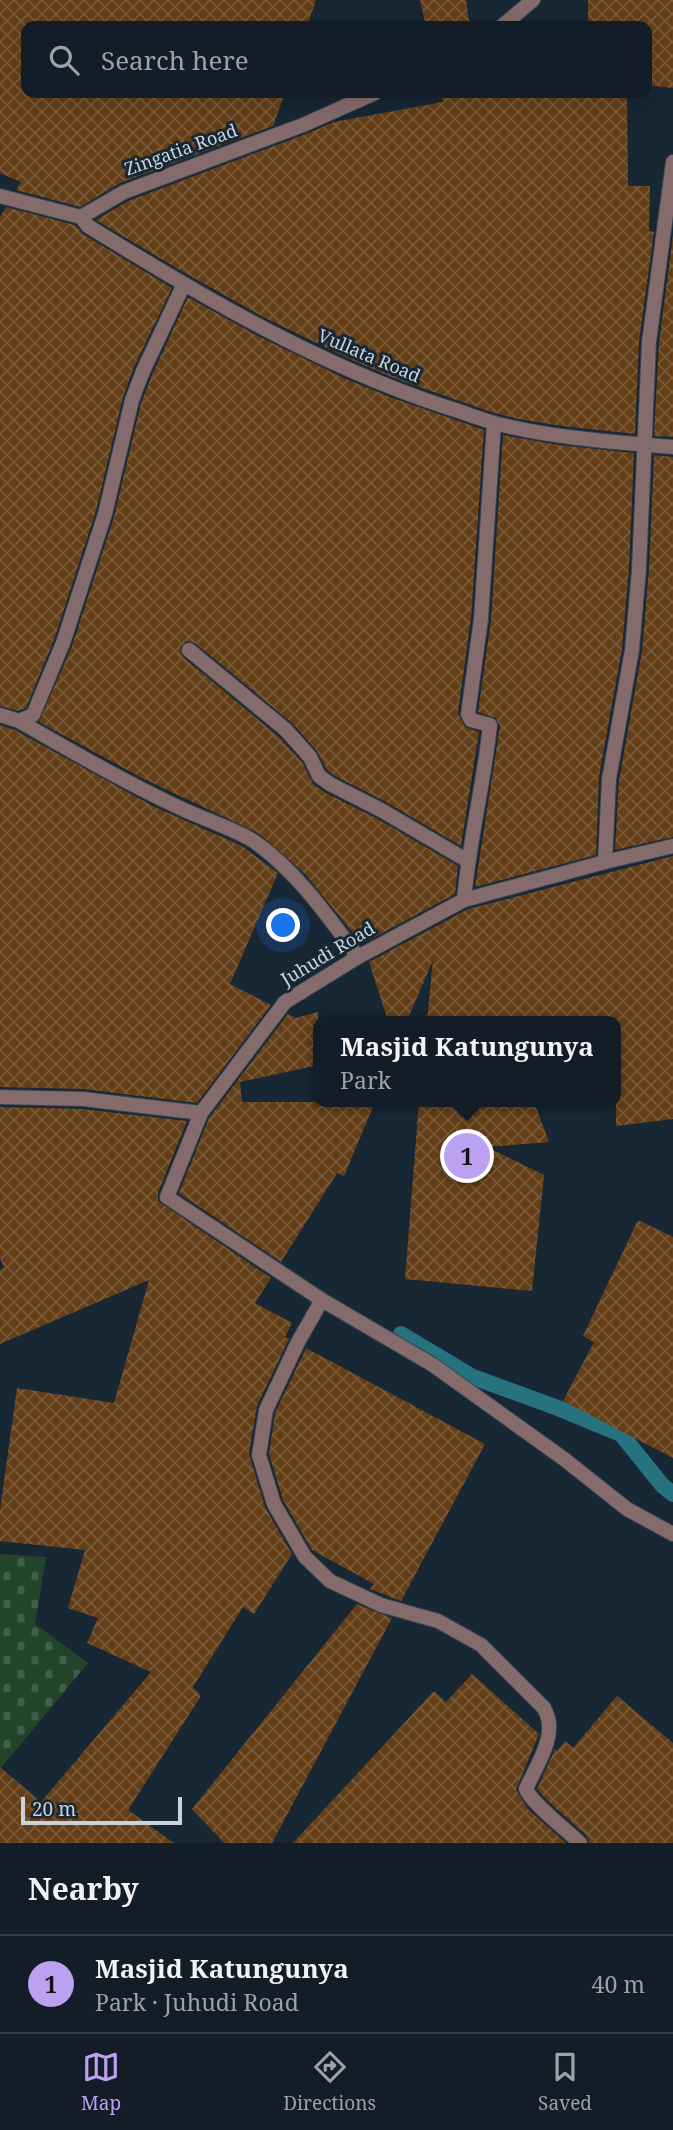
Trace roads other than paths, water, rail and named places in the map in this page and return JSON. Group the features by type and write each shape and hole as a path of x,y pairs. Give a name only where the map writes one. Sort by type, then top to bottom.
{"street":[{"path":"508,21 533,0"},
{"name":"Zingatia Road","path":"81,217 124,192 303,125 364,98"},
{"path":"605,862 609,779 632,650 636,610 649,342 673,162"},
{"path":"0,196 81,217"},
{"name":"Vullata Road","path":"81,217 88,226 183,286 324,359 403,393 494,423 573,437 673,447"},
{"path":"19,721 33,715 63,643 105,514 132,400 183,286"},
{"path":"464,900 467,861 490,725 471,720 468,714 481,619 494,423"},
{"path":"189,650 286,730 310,757 319,776 467,861"},
{"path":"0,715 19,721 118,778 253,840 282,863 308,890 358,957"},
{"name":"Juhudi Road","path":"322,1300 167,1197 201,1113 285,1002 358,957 464,900 673,846"},
{"path":"0,1097 83,1099 201,1113"},
{"path":"580,1843 528,1794 526,1789 550,1730 544,1707 481,1645 438,1621 381,1605 330,1581 305,1556 274,1504 260,1455 266,1410 298,1342 322,1300 433,1365 564,1459 627,1509 673,1534"}],"waterway":[{"path":"401,1334 473,1377 621,1434 662,1485 673,1494"}],"place":[{"name":"Masjid Katungunya","path":"467,1156"}]}
